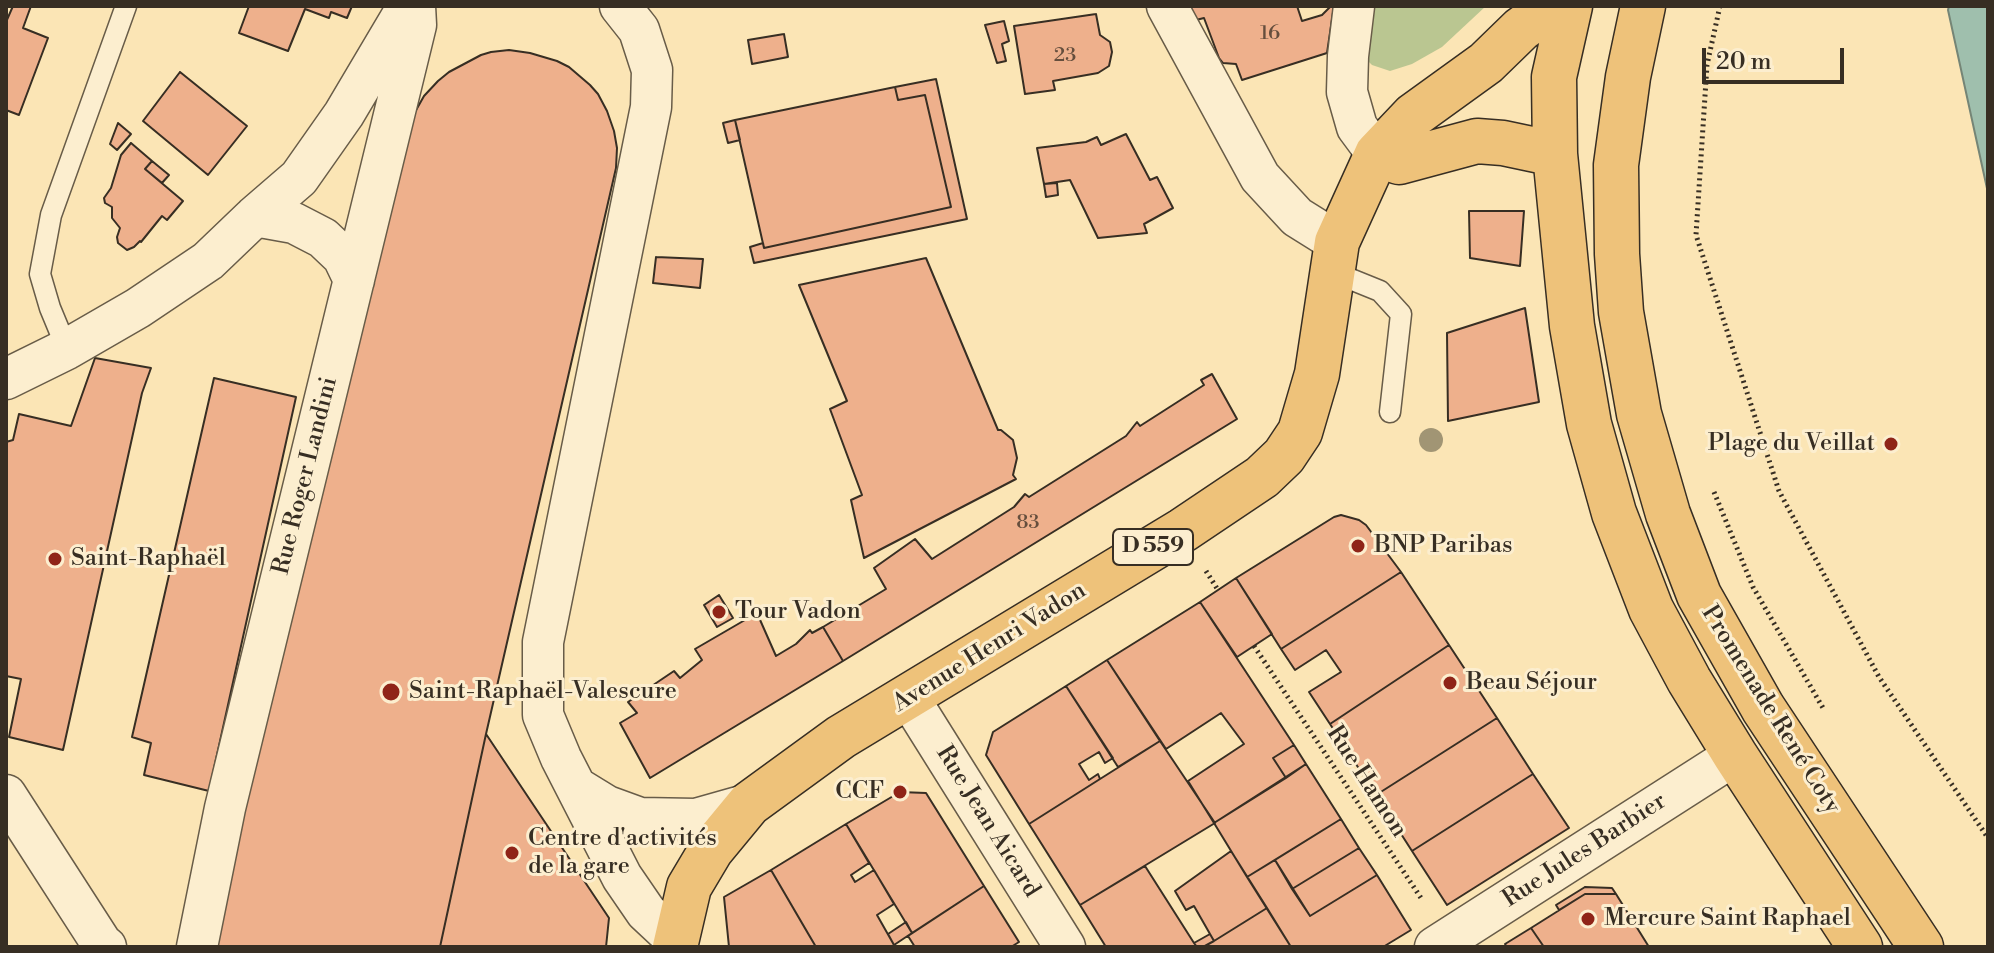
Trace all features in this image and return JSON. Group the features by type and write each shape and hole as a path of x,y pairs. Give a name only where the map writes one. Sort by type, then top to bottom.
{"main road":[{"name":"Promenade René Coty","path":"1570,6 1554,77 1555,154 1572,326 1589,424 1614,513 1651,609 1689,680 1860,947"},
{"name":"Promenade René Coty","path":"1643,6 1628,77 1616,165 1621,312 1639,414 1668,514 1699,595 1763,708 1921,947"},
{"name":"D 559","path":"1377,154 1414,115 1486,63 1532,14"},
{"path":"1377,154 1399,162 1477,141 1555,154"},
{"name":"Avenue Henri Vadon","path":"749,804 841,737 1183,530 1262,477 1284,456 1300,432 1317,374 1335,257 1377,154"},
{"name":"D 559","path":"676,944 689,887 711,850 749,804"}],"street":[{"path":"6,379 67,349 138,308 208,261 299,178 344,114 408,6"},
{"name":"Rue Roger Landini","path":"197,947 225,808 416,25 415,6"},
{"path":"620,6 639,30 652,70 651,107 543,642 543,715 561,758 622,877 646,912 676,944"},
{"path":"1167,6 1260,177 1335,257"},
{"path":"1354,6 1347,92 1357,127 1377,154"},
{"path":"255,216 294,223 323,238 343,257 354,280"},
{"name":"Rue Jean Aicard","path":"909,698 1065,947"},
{"name":"Rue Jules Barbier","path":"1441,943 1735,755"},
{"path":"576,787 607,806 640,818 696,819 749,804"},
{"path":"6,795 106,947"}],"lane":[{"path":"67,349 40,274 51,215 126,6"},
{"path":"1335,257 1380,291 1401,314 1390,412"}],"path":[{"path":"1720,6 1707,65 1696,235 1779,491 1879,677 1988,838"},
{"path":"1710,484 1753,587 1824,710"},
{"name":"Rue Hamon","path":"1254,646 1441,943"}],"green space":[{"path":"1367,6 1486,6 1442,47 1412,64 1390,71 1372,65 1361,54"}],"shaded area":[{"path":"1949,6 1988,6 1988,193 1948,10"}],"building":[{"path":"13,6 31,6 23,28 48,38 19,115 6,110 6,22"},
{"path":"249,6 352,6 347,18 331,12 329,18 305,9 288,51 239,33"},
{"path":"1189,6 1297,6 1302,21 1322,15 1334,6 1327,53 1242,80 1236,64 1223,63 1219,58 1204,18 1196,20"},
{"path":"1096,14 1100,35 1110,42 1112,52 1109,66 1098,73 1053,81 1055,90 1025,94 1014,26"},
{"path":"1004,21 1009,41 1002,44 1006,61 997,63 985,25"},
{"path":"784,34 788,57 752,64 748,40"},
{"path":"509,50 557,61 590,85 607,111 614,131 616,168 440,947 207,947 415,112 424,96 449,72 481,55"},
{"path":"180,72 247,126 208,175 143,121"},
{"path":"936,79 967,219 754,263 750,247 763,243 764,248 951,207 925,95 898,100 895,87"},
{"path":"895,87 898,100 925,95 951,207 764,248 735,120"},
{"path":"735,120 740,140 728,143 723,123"},
{"path":"118,123 131,134 117,150 110,144"},
{"path":"1126,134 1150,180 1157,177 1173,208 1144,224 1147,233 1098,238 1070,180 1044,184 1037,148 1086,142 1097,137 1101,145"},
{"path":"131,143 152,161 145,169 183,201 167,220 162,216 141,242 127,250 118,243 120,228 112,218 112,207 105,203 104,198 111,188 121,155"},
{"path":"152,161 169,175 162,183 145,169"},
{"path":"1057,183 1058,195 1046,197 1044,184"},
{"path":"1469,211 1524,211 1520,266 1470,258"},
{"path":"656,257 703,259 700,288 653,283"},
{"path":"926,258 998,430 1013,440 1017,458 1013,475 1016,479 864,558 851,500 862,495 830,409 847,401 799,285"},
{"path":"1525,308 1539,402 1448,421 1447,333"},
{"name":"Saint-Raphaël","path":"95,358 151,368 142,393 63,750 9,737 21,679 6,676 6,442 13,440 19,414 71,426"},
{"path":"1212,374 1237,419 843,661 823,627 886,589 874,568 915,539 932,559 1014,507 1025,494 1029,497 1126,436 1137,422 1140,426 1204,385 1201,380"},
{"path":"214,378 296,397 209,791 144,775 151,743 132,737"},
{"path":"1341,515 1366,525 1401,572 1281,649 1236,578"},
{"path":"1401,572 1449,645 1330,724 1309,692 1341,672 1326,650 1295,670 1281,649"},
{"path":"1236,578 1272,634 1237,657 1200,602"},
{"name":"Tour Vadon","path":"719,595 733,618 717,627 704,605"},
{"path":"1200,602 1294,745 1273,758 1286,778 1214,823 1188,781 1244,744 1221,713 1166,749 1107,660"},
{"path":"757,613 776,656 796,644 810,630 812,633 823,627 843,661 650,778 620,723 637,713 628,702 674,671 680,678 702,660 695,649"},
{"path":"1449,645 1497,718 1376,795 1330,724"},
{"path":"1107,660 1160,741 1118,767 1066,686"},
{"path":"1066,686 1113,758 1105,763 1099,752 1079,764 1089,780 1098,774 1100,779 1029,824 986,755 993,732"},
{"path":"1497,718 1533,774 1412,851 1376,795"},
{"name":"Centre d'activités de la gare","path":"486,734 609,918 606,947 440,947"},
{"path":"1160,741 1215,823 1080,905 1029,824"},
{"path":"1294,745 1306,764 1286,778 1273,758"},
{"path":"1306,764 1341,819 1247,877 1214,823"},
{"path":"1533,774 1569,828 1447,905 1412,851"},
{"path":"900,792 926,793 984,886 912,933 846,824"},
{"path":"1341,819 1359,848 1292,889 1275,860"},
{"path":"846,824 869,863 851,875 855,882 874,870 894,904 877,915 894,945 891,947 816,947 771,870"},
{"path":"1359,848 1377,875 1310,916 1292,889"},
{"path":"1231,851 1267,908 1214,941 1194,906 1186,910 1175,891"},
{"path":"1275,860 1310,916 1377,875 1411,930 1383,947 1291,947 1247,877"},
{"path":"1145,866 1197,947 1106,947 1080,905"},
{"path":"771,870 816,947 729,947 724,897"},
{"path":"984,886 1019,942 1011,947 915,947 908,936"},
{"path":"1585,887 1612,888 1616,894 1585,894 1559,910 1556,905"},
{"name":"Mercure Saint Raphael","path":"1585,894 1616,894 1649,947 1544,947 1531,928"},
{"path":"1267,908 1291,947 1203,947 1214,941"},
{"path":"906,922 912,933 894,945 888,934"},
{"path":"1531,928 1544,947 1507,947 1505,944"},
{"path":"1210,934 1214,941 1197,947 1194,943"}],"place":[{"name":"Plage du Veillat","path":"1891,444"},
{"name":"BNP Paribas","path":"1358,546"},
{"name":"Saint-Raphaël","path":"55,559"},
{"name":"Tour Vadon","path":"719,612"},
{"name":"Beau Séjour","path":"1450,683"},
{"name":"Saint-Raphaël-Valescure","path":"391,692"},
{"name":"CCF","path":"900,792"},
{"name":"Centre d'activités de la gare","path":"512,853"},
{"name":"Mercure Saint Raphael","path":"1588,919"}]}
